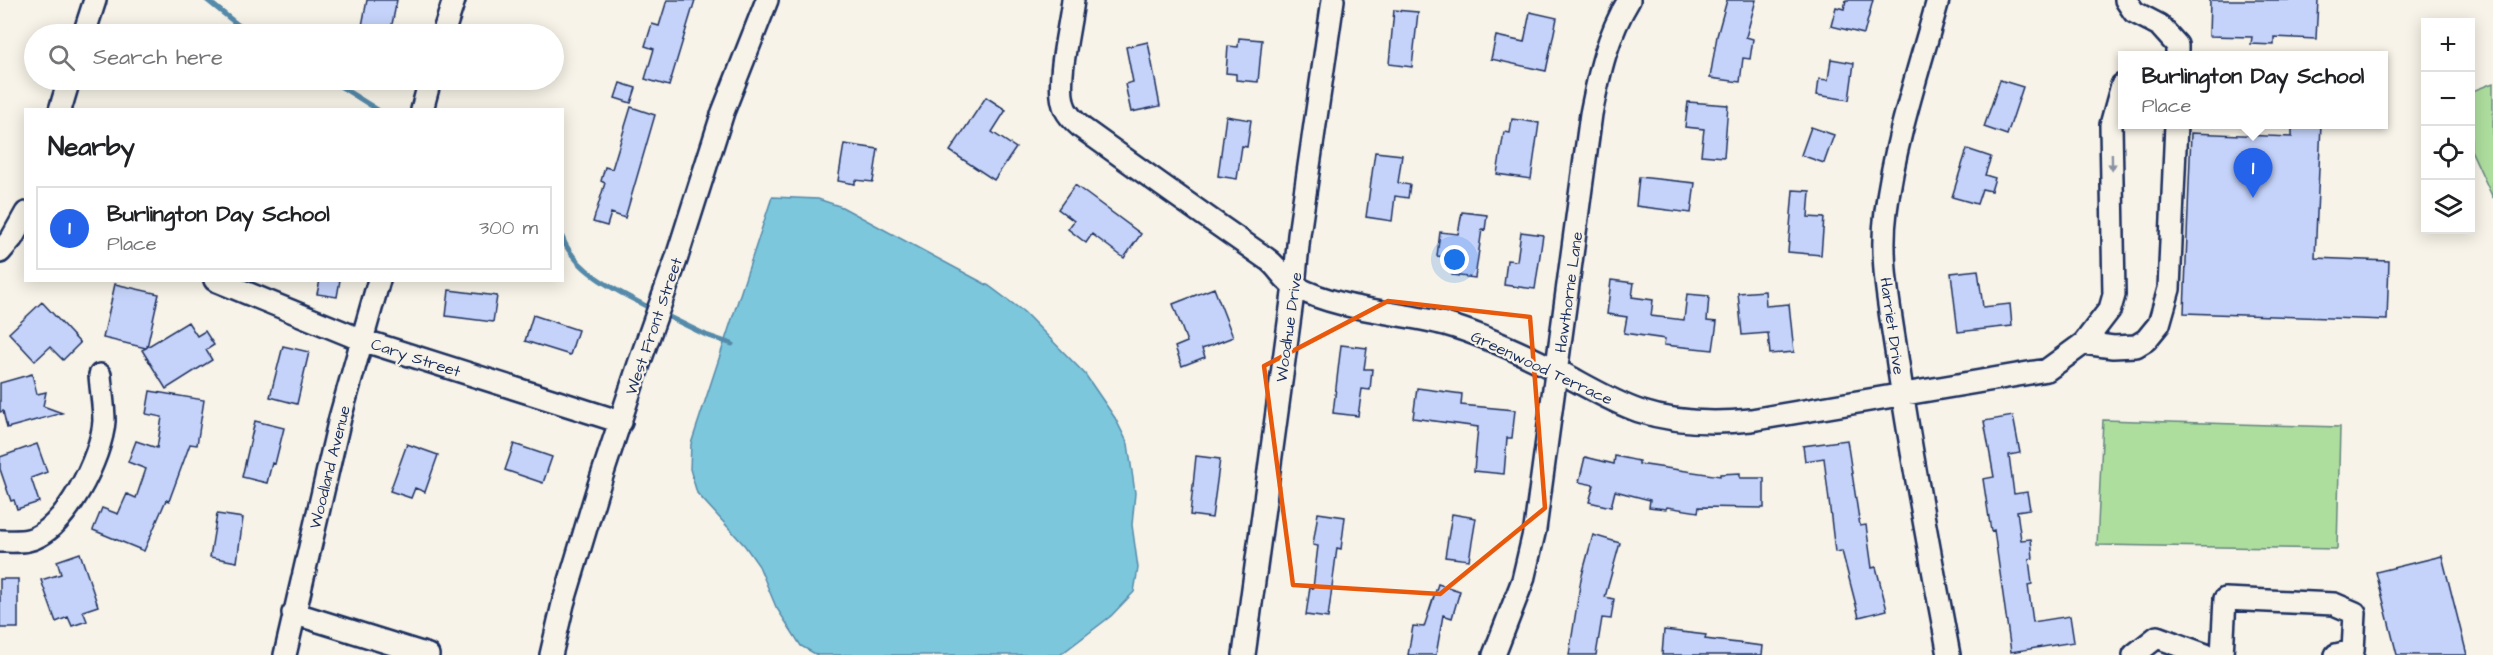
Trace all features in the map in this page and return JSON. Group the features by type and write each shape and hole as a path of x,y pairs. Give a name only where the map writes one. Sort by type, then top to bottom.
{"street":[{"path":"87,24 95,0"},
{"path":"446,24 454,0"},
{"name":"West Front Street","path":"551,655 563,604 723,112 767,0"},
{"name":"Greenwood Terrace","path":"1074,0 1062,84 1063,104 1070,117 1183,201 1272,261 1294,286 1331,300 1445,324 1487,338 1557,370 1611,400 1640,411 1673,419 1714,424 1751,420 2047,370 2084,344"},
{"name":"Woodhue Drive","path":"1244,655 1299,235 1333,0"},
{"name":"Hawthorne Lane","path":"1494,655 1523,580 1535,529 1590,126 1600,69 1609,39 1629,0"},
{"name":"Harriet Drive","path":"1938,0 1904,118 1886,212 1885,274 1902,394 1949,655"},
{"path":"2135,4 2177,45 2177,51"},
{"path":"61,108 66,90"},
{"path":"423,108 427,90"},
{"path":"2084,344 2110,309 2114,295 2111,125 2118,100"},
{"path":"2084,344 2113,347 2136,346 2146,340 2159,324 2169,289 2176,129"},
{"path":"0,252 12,238 24,217"},
{"name":"Cary Street","path":"220,282 362,340 621,422"},
{"name":"Woodland Avenue","path":"285,655 340,418 378,282"},
{"path":"0,541 29,540 58,522 81,486 96,457 104,422 100,375"},
{"path":"2222,655 2225,599 2334,604 2355,613 2348,654"},
{"path":"293,613 428,655"},
{"path":"2134,655 2157,638 2206,655"}],"highlighted area":[{"path":"1388,301 1530,317 1545,508 1440,594 1293,585 1264,366"}],"green space":[{"path":"2493,83 2493,198 2475,159 2475,90"},
{"path":"2103,420 2340,427 2337,549 2097,545"}],"water":[{"path":"772,197 818,199 842,207 989,286 1024,312 1085,374 1115,418 1128,444 1135,493 1132,525 1138,568 1134,592 1111,616 1060,655 817,655 801,646 776,607 759,566 745,546 697,493 690,469 691,444"}],"building":[{"path":"367,0 397,0 392,24 362,24"},
{"path":"667,0 695,0 669,86 645,79 654,49 645,46 652,24 659,26"},
{"path":"1727,0 1756,0 1746,37 1753,39 1750,59 1743,58 1740,82 1710,78 1717,36"},
{"path":"1846,0 1873,0 1864,34 1831,26 1836,7 1844,9"},
{"path":"2210,0 2318,0 2316,39 2274,37 2274,45 2251,44 2252,37 2209,36"},
{"path":"1394,10 1418,12 1412,67 1389,64"},
{"path":"1530,12 1557,18 1546,71 1491,59 1496,36 1524,42"},
{"path":"1239,38 1262,40 1258,82 1236,80 1236,74 1226,73 1228,46 1238,47"},
{"path":"1148,42 1160,106 1131,112 1125,84 1133,82 1126,47"},
{"path":"1831,59 1854,63 1849,100 1817,95 1819,79 1828,80"},
{"path":"2000,80 2023,87 2007,135 1984,127"},
{"path":"620,83 636,88 631,103 615,98"},
{"path":"986,97 1006,110 992,132 1016,148 994,180 950,151"},
{"path":"1688,102 1728,105 1724,157 1701,155 1704,129 1685,127"},
{"path":"631,107 655,115 625,218 611,213 607,226 593,222 605,183 601,181 605,167 612,169"},
{"path":"1226,116 1251,120 1247,147 1242,146 1237,179 1218,176"},
{"path":"1512,119 1539,123 1531,179 1497,174 1504,132 1510,133"},
{"path":"1811,127 1834,135 1824,163 1801,155"},
{"path":"2292,129 2321,129 2315,258 2389,261 2387,320 2184,313 2191,133 2292,137"},
{"path":"844,144 878,149 873,182 855,180 855,184 838,181"},
{"path":"1967,149 1991,157 1985,175 1995,178 1991,191 1982,189 1977,204 1952,197"},
{"path":"1375,152 1402,155 1398,183 1410,185 1408,198 1395,196 1392,221 1366,217"},
{"path":"1639,177 1695,183 1691,213 1636,206"},
{"path":"1075,185 1141,234 1124,258 1092,234 1086,243 1068,229 1074,221 1058,209"},
{"path":"1793,190 1810,191 1808,217 1824,218 1821,255 1788,252"},
{"path":"1462,212 1487,215 1485,230 1482,229 1475,278 1452,275 1454,258 1437,256 1440,232 1458,234"},
{"path":"1521,232 1543,235 1535,289 1504,285 1507,260 1517,261"},
{"path":"1978,270 1983,307 2010,304 2012,326 1958,332 1951,273"},
{"path":"1611,280 1634,283 1632,297 1653,300 1651,316 1684,320 1687,294 1709,296 1707,321 1717,322 1713,350 1664,345 1665,339 1624,333 1627,317 1607,314"},
{"path":"320,282 340,282 337,297 317,294"},
{"path":"115,284 159,294 147,347 188,322 197,336 205,331 214,345 206,350 212,360 166,389 142,350 146,348 103,338"},
{"path":"1214,288 1233,337 1202,349 1205,357 1182,366 1175,347 1187,342 1173,304"},
{"path":"449,290 497,296 493,322 446,316"},
{"path":"1765,291 1766,306 1789,304 1794,352 1770,354 1768,333 1742,335 1738,293"},
{"path":"42,302 80,343 63,360 50,347 35,361 9,333"},
{"path":"533,315 578,330 570,355 525,341"},
{"path":"1341,345 1367,348 1364,369 1372,369 1370,390 1362,389 1358,416 1333,413"},
{"path":"283,346 309,352 297,404 270,397"},
{"path":"32,374 37,394 46,392 43,406 62,413 7,428 3,411 0,412 0,383"},
{"path":"1417,388 1462,394 1461,405 1515,410 1512,438 1507,438 1504,474 1474,471 1478,427 1413,418"},
{"path":"150,391 204,400 197,445 190,444 169,501 166,500 144,551 93,530 102,508 118,514 127,494 136,498 146,469 128,462 136,441 157,448 162,417 146,414"},
{"path":"2013,416 2020,453 2009,455 2014,494 2027,492 2030,509 2017,511 2021,540 2031,539 2033,558 2029,559 2032,584 2028,585 2033,622 2070,616 2074,642 2011,652 1994,530 1991,531 1983,479 1994,477 1984,421"},
{"path":"255,421 284,428 275,464 272,463 267,483 242,477"},
{"path":"1847,440 1860,526 1866,525 1872,568 1876,567 1887,610 1859,617 1842,551 1835,552 1824,458 1805,461 1803,446"},
{"path":"37,444 47,472 31,478 39,502 17,509 14,500 11,501 0,469 0,457"},
{"path":"407,444 438,455 425,492 415,488 411,498 390,491"},
{"path":"514,444 552,457 543,483 505,470"},
{"path":"1196,456 1220,459 1212,518 1190,515"},
{"path":"1615,456 1639,461 1639,464 1720,476 1720,474 1740,473 1740,478 1764,478 1764,508 1699,507 1698,512 1667,507 1666,509 1649,507 1650,500 1615,491 1611,507 1589,502 1594,485 1579,482 1585,457 1614,464"},
{"path":"1318,513 1345,517 1341,549 1337,548 1328,618 1306,615 1310,587 1313,588 1318,546 1313,545"},
{"path":"217,514 243,518 237,562 210,557"},
{"path":"1452,514 1476,518 1469,560 1445,557"},
{"path":"1593,535 1620,543 1605,597 1614,599 1611,619 1602,618 1596,655 1569,655 1581,579"},
{"path":"80,553 98,606 83,611 87,621 72,626 68,617 56,622 41,580 61,574 57,561"},
{"path":"2442,556 2467,655 2397,655 2376,572"},
{"path":"0,579 18,579 18,628 0,628"},
{"path":"1438,584 1460,591 1452,618 1443,615 1436,655 1408,655 1413,626 1424,627"},
{"path":"1664,630 1706,635 1705,639 1763,646 1762,655 1662,655"}],"waterway":[{"path":"207,0 237,24"},
{"path":"346,90 375,108"},
{"path":"564,241 577,261 588,271 613,288 652,309"},
{"path":"661,313 706,335 732,344"}],"place":[{"name":"Burlington Day School","path":"2253,198"}]}
